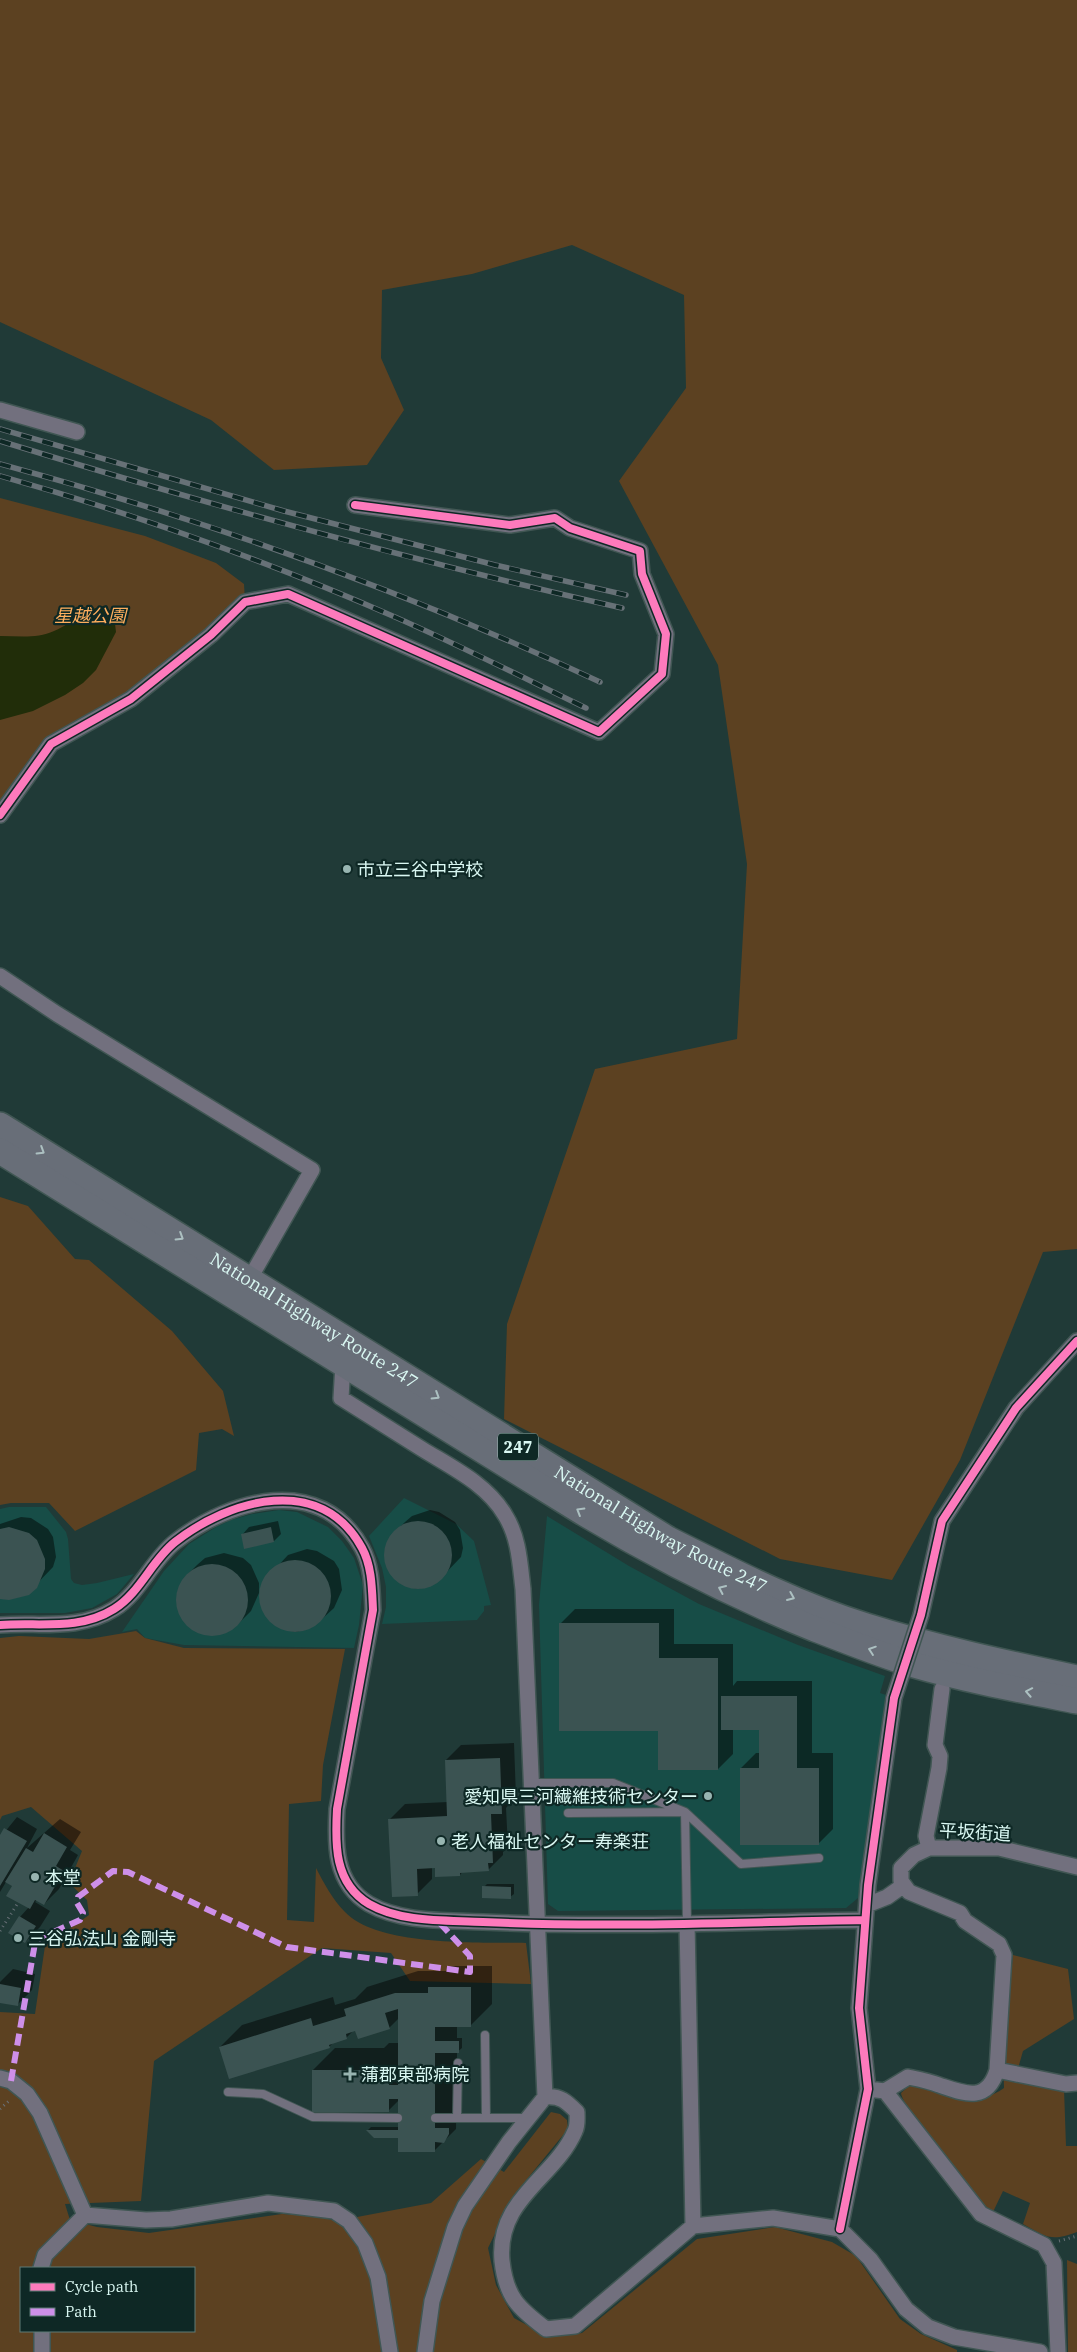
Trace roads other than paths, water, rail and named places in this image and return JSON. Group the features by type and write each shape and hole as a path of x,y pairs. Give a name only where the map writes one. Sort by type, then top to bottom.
{"highway":[{"name":"National Highway Route 247","path":"0,1126 618,1510 668,1539 719,1565 791,1597 865,1626 979,1658 1077,1678"},
{"name":"National Highway Route 247","path":"0,1151 582,1512 640,1547 708,1582 841,1639 909,1663 970,1680 1077,1701"}],"street":[{"path":"0,410 77,432"},
{"path":"0,815 51,744 132,699 212,635 245,602 288,594 599,732 662,674 666,634 642,574 640,551 570,528 556,518 510,525 356,505"},
{"path":"0,976 57,1014 312,1170 249,1280"},
{"path":"840,2229 868,2089 860,2008 866,1912 894,1698 921,1615 942,1521 1016,1408 1077,1341"},
{"path":"343,1364 341,1398 474,1481 506,1515 518,1552 523,1589 545,2097 465,2206 455,2227 432,2301 425,2352"},
{"path":"0,1625 54,1626 74,1623 114,1609 126,1600 173,1543 198,1524 238,1507 269,1500 295,1501 323,1508 348,1526 363,1549 372,1578 373,1610 337,1809 335,1835 338,1864 350,1886 368,1903 397,1915 428,1919 537,1924 687,1923 866,1912 904,1885"},
{"path":"868,2089 885,2091 908,2077 938,2084 964,2094 978,2092 990,2084 997,2070 1004,1955 999,1944 965,1921 960,1913 909,1892 901,1881 902,1868 914,1855 929,1848 926,1836 939,1768 940,1756 935,1745 942,1689"},
{"name":"平坂街道","path":"929,1848 999,1848 1077,1867"},
{"path":"687,1923 693,2226"},
{"path":"997,2070 1066,2084 1077,2083"},
{"path":"0,2078 11,2081 27,2094 40,2113 85,2215"},
{"path":"885,2091 982,2214 1044,2245 1054,2263 1058,2352"},
{"path":"545,2097 555,2096 564,2100 578,2112 576,2128 569,2143 520,2201 507,2223 501,2248 505,2282 520,2309 546,2329 575,2326 693,2226 773,2218 840,2229 870,2259 906,2309 928,2326 954,2337 1040,2352"},
{"path":"41,2267 45,2255 85,2215 146,2220 171,2219 268,2203 334,2211 349,2221 365,2243 378,2277 390,2352"},
{"path":"42,2332 42,2352"}],"lane":[{"path":"531,1783 613,1783 685,1812 741,1864 819,1858"},
{"path":"568,1813 685,1812"},
{"path":"685,1812 687,1923"},
{"path":"485,2035 486,2118"},
{"path":"457,2118 458,2063"},
{"path":"228,2092 263,2094 313,2117 398,2118"},
{"path":"435,2118 528,2118"}],"railway":[{"path":"0,429 284,511 495,565 626,595"},
{"path":"0,441 155,487 387,551 622,608"},
{"path":"0,464 154,509 305,560 454,617 600,682"},
{"path":"0,476 151,523 347,596 491,661 586,708"}],"place":[{"name":"市立三谷中学校","path":"347,869"},
{"name":"愛知県三河繊維技術センター","path":"708,1796"},
{"name":"老人福祉センター寿楽荘","path":"441,1841"},
{"name":"本堂","path":"35,1877"},
{"name":"三谷弘法山 金剛寺","path":"18,1938"},
{"name":"蒲郡東部病院","path":"350,2074"}],"park label":[{"name":"星越公園","path":"90,615"}]}
